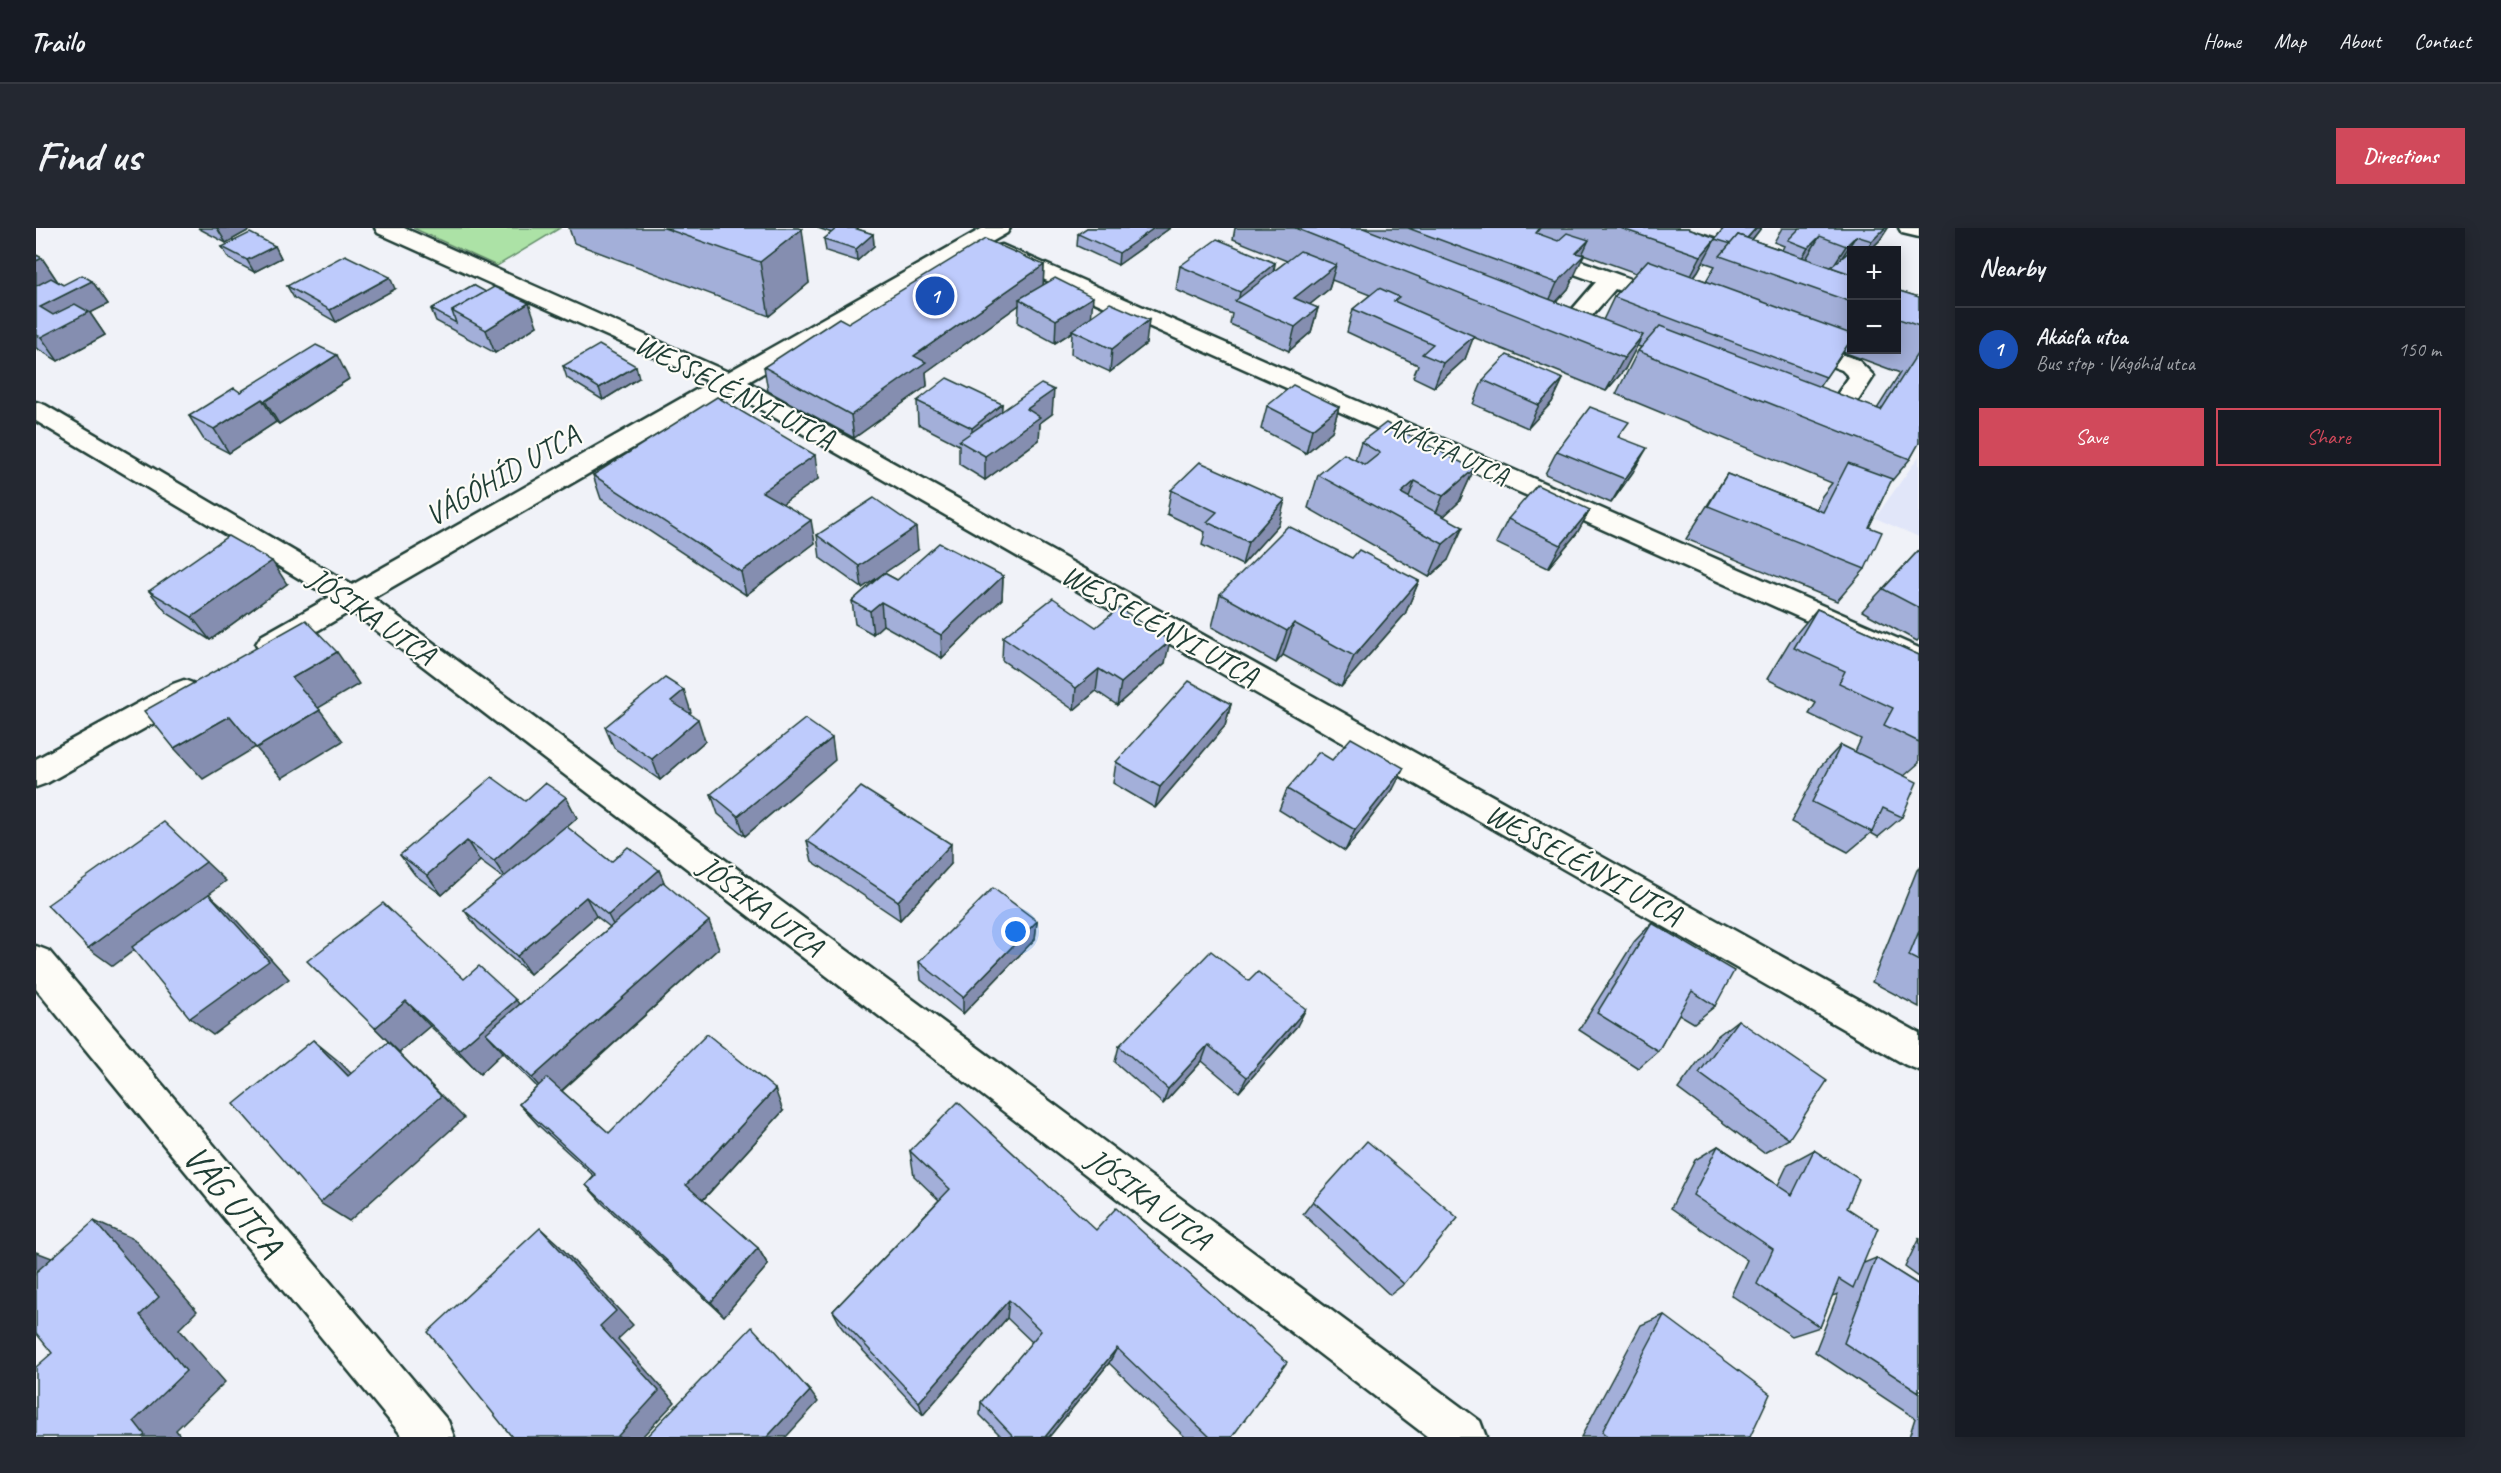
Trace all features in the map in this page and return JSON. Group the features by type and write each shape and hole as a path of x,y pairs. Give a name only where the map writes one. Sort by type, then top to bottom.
{"street":[{"name":"WESSELÉNYI UTCA","path":"386,228 730,382 1919,1053"},
{"name":"VÁGÓHÍD UTCA","path":"251,655 999,228"},
{"path":"1471,228 1686,307"},
{"path":"1910,228 1919,231"},
{"name":"AKÁCFA UTCA","path":"976,240 1919,660"},
{"path":"1566,331 1610,280"},
{"path":"1544,323 1588,340"},
{"path":"1773,338 1850,365 1862,376 1832,421 1815,426 1792,421"},
{"name":"JÓSIKA UTCA","path":"36,410 353,598 1464,1437"},
{"path":"36,774 210,678"},
{"name":"VÁG UTCA","path":"36,962 432,1437"}],"shaded area":[{"path":"1919,456 1919,537 1875,518"}],"green space":[{"path":"413,228 560,228 497,266"}],"building":[{"path":"664,228 798,228 802,229 760,262"},
{"path":"837,228 854,228 873,234 856,249 824,239"},
{"path":"1087,228 1154,228 1119,253 1078,234"},
{"path":"1295,228 1363,228 1643,335 1624,358"},
{"path":"1408,228 1540,228 1536,233 1558,241 1567,233 1589,240 1576,253 1584,255 1557,283"},
{"path":"1620,228 1688,228 1716,238 1701,256"},
{"path":"1724,228 1756,228 1747,238 1738,235 1731,244 1715,239"},
{"path":"1800,228 1885,228 1872,241 1856,236 1846,246 1820,236 1808,248 1788,240"},
{"path":"250,233 275,246 247,260 222,247"},
{"path":"1738,235 1847,273 1847,301 1720,256"},
{"path":"985,239 1044,265 914,356 926,362 851,415 764,367 839,318 848,323"},
{"path":"1217,239 1275,263 1240,292 1180,266"},
{"path":"1300,251 1336,265 1294,298 1318,308 1295,327 1235,301"},
{"path":"1847,253 1847,273 1831,267"},
{"path":"345,255 390,277 330,310 287,286"},
{"path":"1648,260 1847,333 1847,346 1826,377 1614,297"},
{"path":"82,275 92,281 40,307 53,315 75,304 89,312 41,337 36,335 36,286 51,278 63,285"},
{"path":"1055,278 1093,297 1056,320 1019,299"},
{"path":"473,285 486,292 452,311 456,323 431,309"},
{"path":"494,287 529,303 486,330 452,311"},
{"path":"1379,288 1399,297 1394,301 1474,336 1443,363 1422,354 1433,344 1353,309"},
{"path":"1901,292 1919,297 1919,326 1901,320"},
{"path":"1110,303 1149,320 1112,349 1072,330"},
{"path":"1660,326 1881,410 1919,351 1919,443 1910,459 1638,351"},
{"path":"316,345 337,355 265,401 262,399 214,429 189,416 234,388 240,392"},
{"path":"599,345 636,366 599,388 563,366"},
{"path":"1507,355 1563,379 1539,405 1483,380"},
{"path":"947,378 1002,404 972,428 917,401"},
{"path":"1041,384 1054,390 1027,409 1040,417 985,456 959,441"},
{"path":"1293,385 1339,407 1312,429 1267,406"},
{"path":"717,397 815,455 762,492 811,520 741,572 593,475"},
{"path":"1590,407 1629,422 1618,437 1647,448 1625,479 1557,451"},
{"path":"1386,423 1474,469 1443,496 1415,481 1401,493 1463,527 1443,544 1318,475 1344,454 1365,465 1380,453 1361,442"},
{"path":"1200,462 1285,500 1248,542 1207,522 1217,512 1171,490"},
{"path":"1848,463 1892,479 1869,527 1882,532 1865,569 1708,506 1727,474 1823,512"},
{"path":"1537,485 1590,510 1561,545 1508,519"},
{"path":"874,498 916,527 859,566 817,535"},
{"path":"1288,526 1352,558 1359,550 1419,581 1354,656 1294,623 1287,631 1220,594"},
{"path":"228,536 272,561 192,617 149,591"},
{"path":"939,543 1003,576 941,635 881,602 870,611 852,601 884,573 897,580"},
{"path":"1919,550 1919,608 1883,589"},
{"path":"1053,598 1096,627 1119,608 1170,641 1121,683 1099,669 1076,688 1003,637"},
{"path":"1817,609 1919,655 1919,742 1884,725 1893,708 1839,683 1845,671 1794,648"},
{"path":"306,620 337,652 292,678 320,710 256,748 230,716 174,748 144,711"},
{"path":"665,678 684,690 671,701 698,719 652,759 605,727"},
{"path":"1189,681 1231,704 1160,787 1116,762"},
{"path":"805,719 832,738 738,816 711,794"},
{"path":"1351,738 1404,768 1355,830 1287,789 1319,752 1332,760"},
{"path":"1841,745 1917,782 1902,817 1883,808 1872,832 1812,802"},
{"path":"492,777 525,801 545,783 566,797 494,861 467,841 427,875 400,855"},
{"path":"861,787 951,844 898,901 807,841"},
{"path":"164,822 206,862 88,948 47,905"},
{"path":"566,826 611,862 628,847 659,870 608,915 586,897 517,956 464,910"},
{"path":"663,882 709,921 532,1078 486,1033"},
{"path":"993,888 1037,921 963,997 919,962"},
{"path":"209,894 269,961 190,1018 132,947"},
{"path":"383,903 464,979 479,966 516,1000 458,1050 406,1001 375,1028 307,961"},
{"path":"1652,923 1734,971 1715,1006 1692,991 1658,1051 1597,1013"},
{"path":"1919,931 1919,961 1909,956"},
{"path":"1211,951 1249,981 1258,972 1306,1009 1247,1077 1208,1045 1168,1089 1119,1046"},
{"path":"1738,1020 1827,1081 1789,1139 1699,1073"},
{"path":"707,1034 775,1089 686,1185 758,1248 711,1302 586,1185 596,1175 519,1104 547,1078 609,1133"},
{"path":"313,1040 348,1076 388,1042 441,1096 320,1203 234,1104"},
{"path":"958,1102 1096,1230 1116,1208 1287,1362 1232,1437 1210,1437 1117,1348 1045,1437 1014,1437 981,1402 1041,1331 1009,1300 919,1402 833,1311 950,1189 910,1151"},
{"path":"1367,1141 1458,1218 1404,1284 1313,1201"},
{"path":"1718,1146 1792,1195 1814,1150 1859,1179 1847,1208 1878,1228 1853,1288 1839,1279 1820,1327 1757,1284 1773,1249 1693,1195"},
{"path":"94,1221 159,1297 140,1315 186,1371 134,1421 145,1435 142,1437 36,1437 36,1367 52,1353 36,1333 36,1272"},
{"path":"540,1228 616,1311 600,1326 659,1391 617,1437 512,1437 428,1332"},
{"path":"1876,1258 1919,1285 1919,1392 1844,1343"},
{"path":"1664,1315 1770,1394 1750,1437 1609,1437 1602,1432"},
{"path":"752,1327 810,1391 767,1437 646,1437"}],"place":[{"name":"Akácfa utca","path":"935,296"}]}
